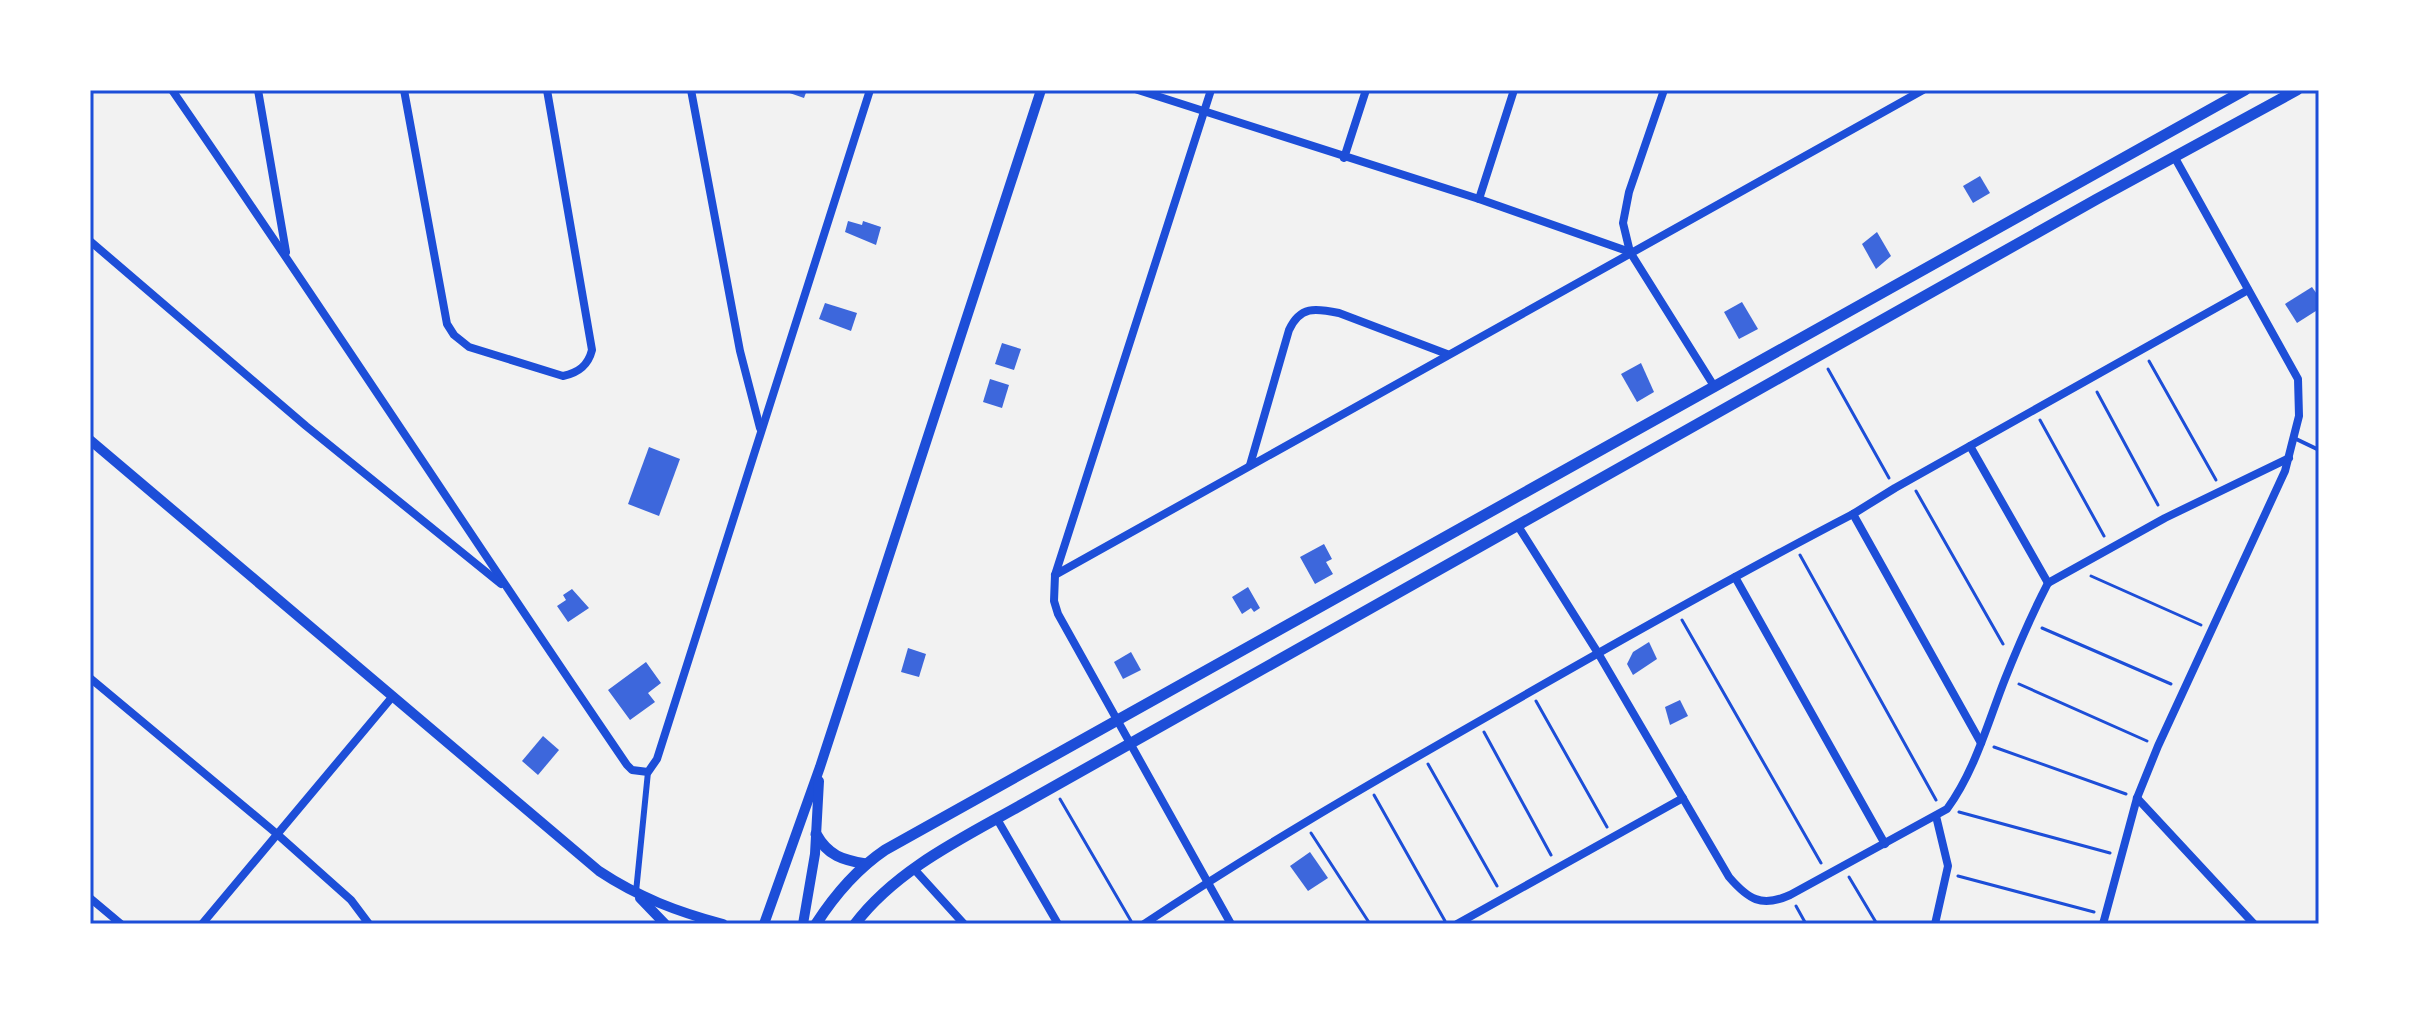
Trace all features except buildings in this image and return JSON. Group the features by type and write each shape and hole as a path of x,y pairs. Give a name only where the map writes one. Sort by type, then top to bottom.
{"main road":[{"path":"816,924 829,903 866,864 908,837 2245,90"},
{"path":"855,924 888,888 914,869 1053,786 1821,357 2097,199 2297,90"},
{"path":"816,834 834,856 866,864"}],"street":[{"path":"172,90 627,765 632,770 648,772"},
{"path":"258,90 287,257"},
{"path":"404,90 447,324 454,335 469,347 563,376 584,366 592,350 547,90"},
{"path":"691,90 740,351 760,429"},
{"path":"635,894 648,772 657,759 870,90"},
{"path":"764,924 820,767 1041,90"},
{"path":"1138,90 1479,199 1630,252"},
{"path":"1211,90 1055,575 1054,601 1058,614 1128,743 1231,924"},
{"path":"1344,158 1366,90"},
{"path":"1479,199 1514,90"},
{"path":"1664,90 1623,223 1630,252 1714,386"},
{"path":"1055,575 1923,90"},
{"path":"2104,919 2137,798 2289,458 2301,398 2298,379 2175,158"},
{"path":"90,241 306,426 473,564 506,587"},
{"path":"1144,924 1368,784 2248,290"},
{"path":"1250,465 1289,330 1296,317 1305,310 1321,309 1339,313 1447,354"},
{"path":"90,440 599,871 635,894 723,924"},
{"path":"1970,446 2048,583"},
{"path":"1518,526 1598,653 1729,877 1749,898 1776,901 1942,813 1956,797 1981,743 2028,622 2048,583 2165,518 2289,458"},
{"path":"1853,514 1981,743"},
{"path":"1735,577 1885,844"},
{"path":"90,678 277,834 351,900 369,924"},
{"path":"202,924 393,696"},
{"path":"803,924 816,834 820,767"},
{"path":"1457,924 1683,798"},
{"path":"2137,798 2254,924"},
{"path":"1935,924 1948,874 1942,813"},
{"path":"997,819 1058,924"},
{"path":"914,869 964,924"},
{"path":"635,894 665,924"},
{"path":"90,898 121,924"}],"lane":[{"path":"2294,438 2319,450"}],"path":[{"path":"2143,351 2222,491"},
{"path":"1821,357 1895,488"},
{"path":"2089,378 2165,518"},
{"path":"2034,410 2110,547"},
{"path":"1910,481 2013,660"},
{"path":"1794,545 1942,813 2122,856"},
{"path":"2073,568 2212,630"},
{"path":"1676,610 1827,874"},
{"path":"2028,622 2185,691"},
{"path":"2005,678 2158,746"},
{"path":"1530,691 1613,837"},
{"path":"1478,722 1557,868"},
{"path":"1981,743 2137,798"},
{"path":"1422,754 1504,899"},
{"path":"1368,784 1446,924"},
{"path":"1053,786 1133,924"},
{"path":"1304,823 1370,924"},
{"path":"1843,867 1877,924"},
{"path":"1948,874 2104,919"},
{"path":"1790,895 1806,924"}]}
